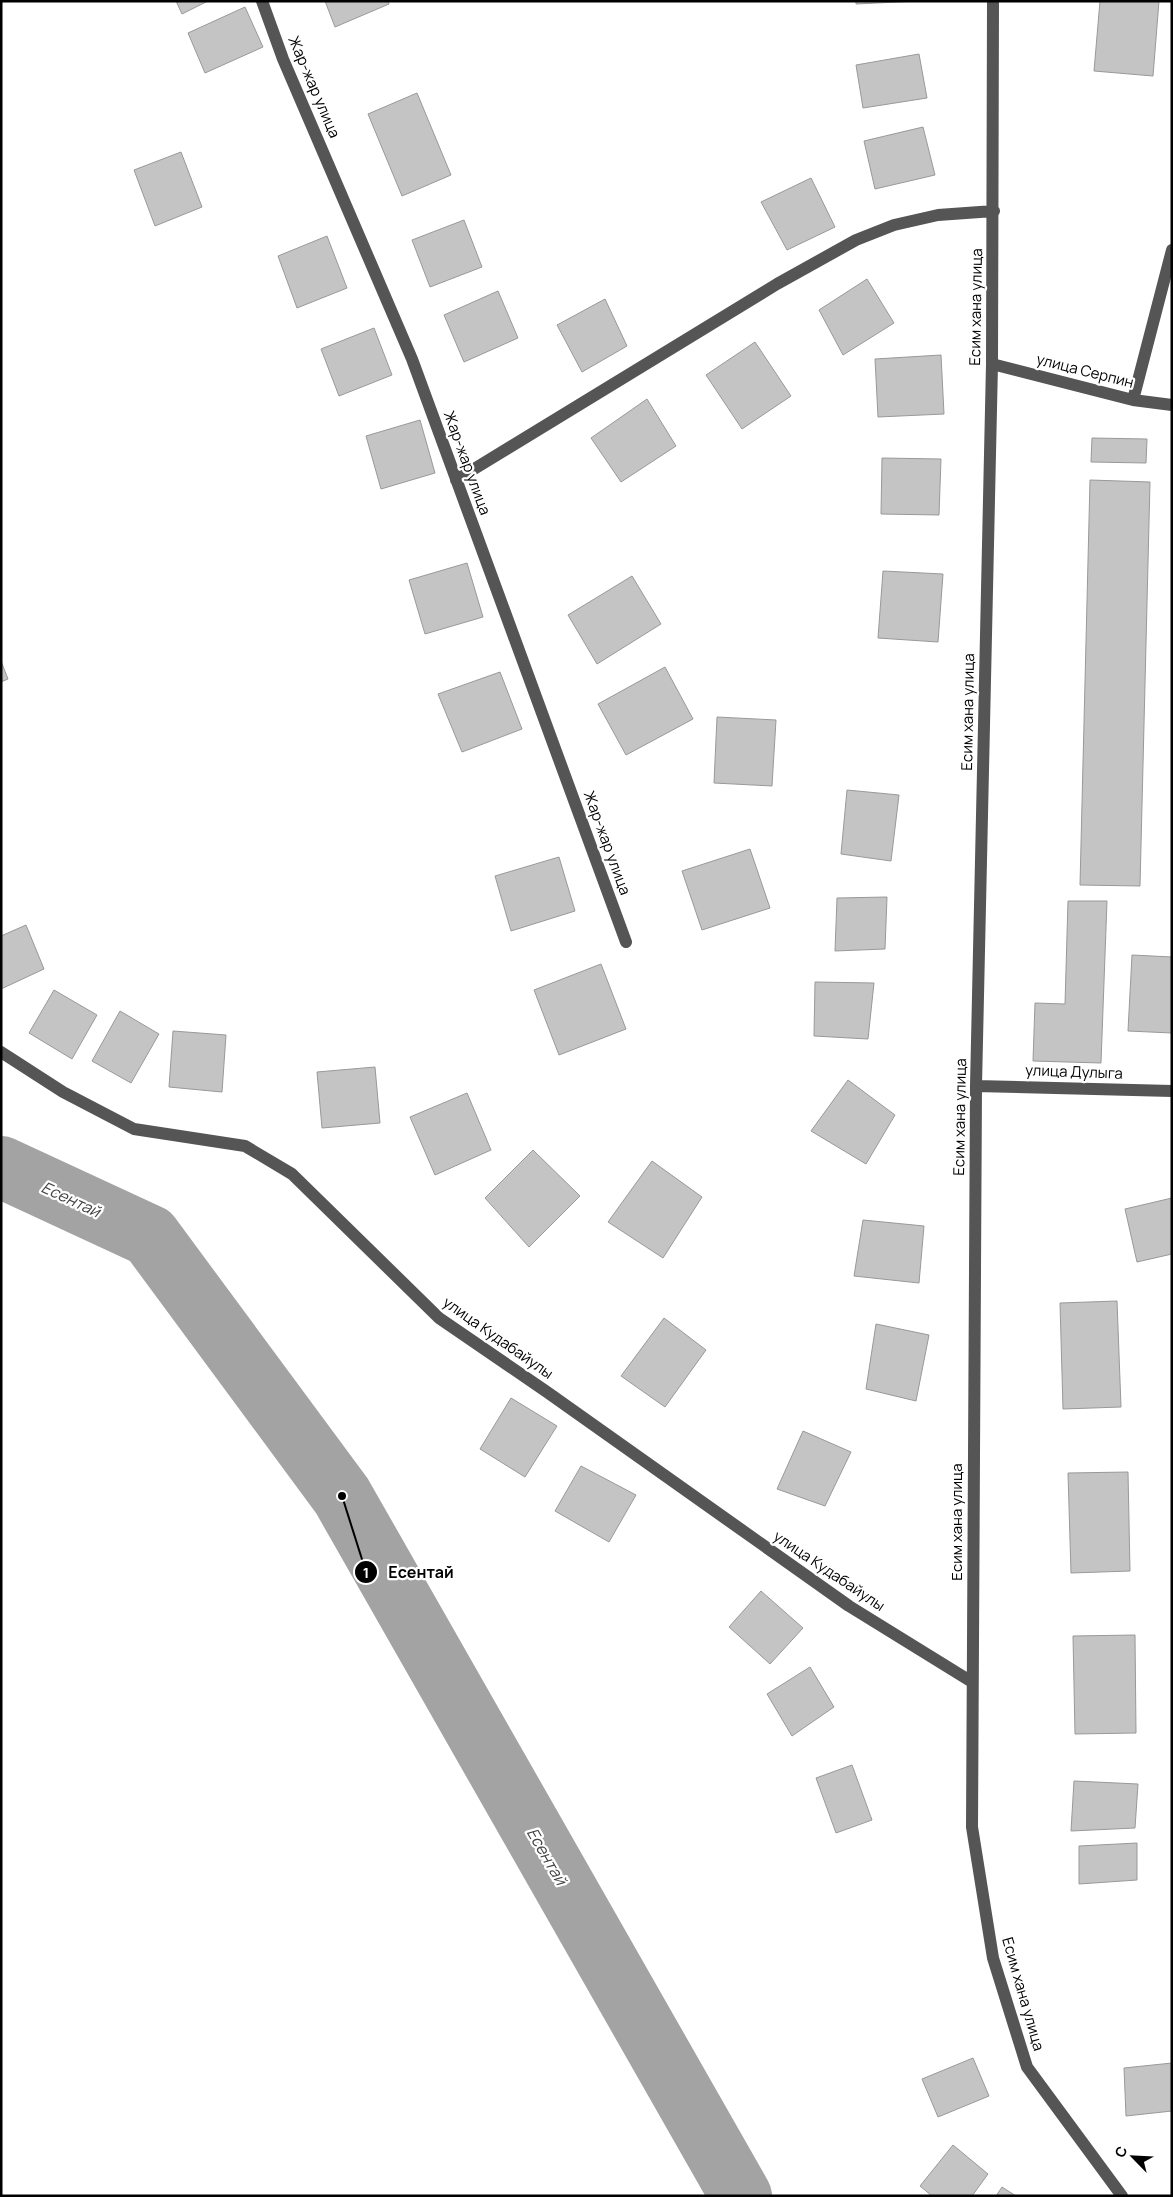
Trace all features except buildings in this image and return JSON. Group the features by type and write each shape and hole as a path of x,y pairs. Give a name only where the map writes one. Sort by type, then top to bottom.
{"street":[{"name":"Жар-жар улица","path":"262,1 283,59 412,359 626,942"},
{"name":"Есим хана улица","path":"993,1 994,211 992,364 976,1086 972,1826 993,1958 1028,2067 1122,2196"},
{"path":"456,480 777,284 856,240 894,226 938,215 994,211"},
{"path":"1134,400 1172,250"},
{"name":"улица Серпин","path":"992,364 1134,400 1172,405"},
{"name":"улица Кудабайулы","path":"1,1052 63,1092 134,1129 245,1146 292,1174 439,1318 547,1392 848,1606 972,1682"},
{"name":"улица Дулыга","path":"976,1086 1172,1091"}],"waterway":[{"name":"Есентай","path":"1,1167 150,1236 342,1496 741,2196"}],"place":[{"name":"Есентай","path":"342,1496"}]}
